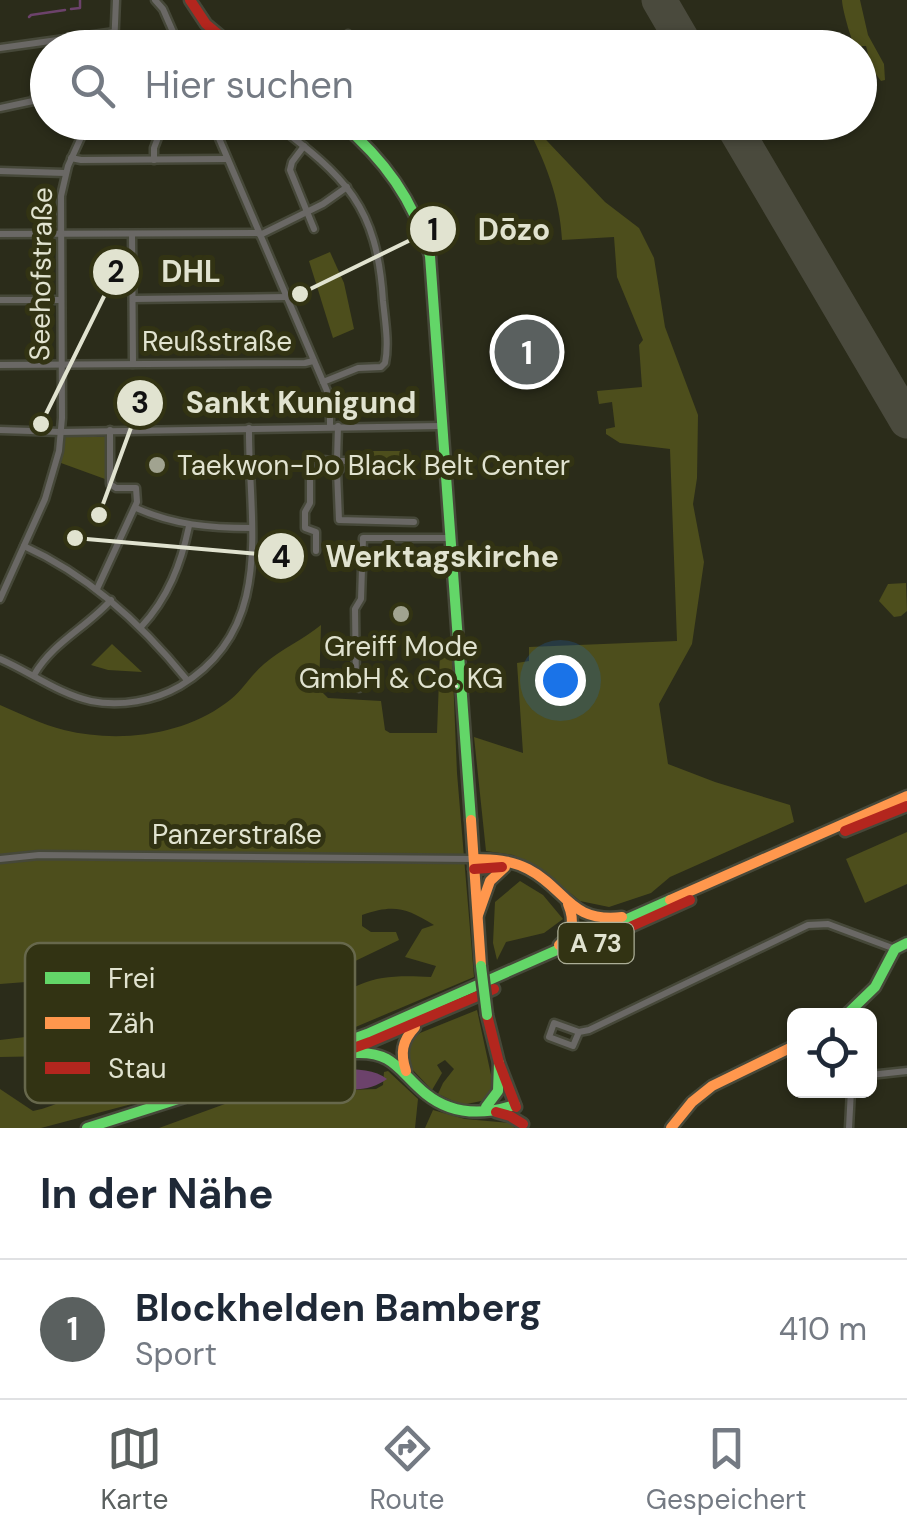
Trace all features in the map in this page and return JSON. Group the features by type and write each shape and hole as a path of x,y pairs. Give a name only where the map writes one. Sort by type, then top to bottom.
{"main road":[{"path":"193,0 218,30"},
{"path":"360,140 398,181 416,214 433,284 481,966 499,1063 524,1126"},
{"name":"A 73","path":"355,1038 907,796"},
{"name":"A 73","path":"355,1047 907,806"},
{"path":"474,864 502,860 520,865 544,879 568,904 596,919 639,913"},
{"path":"474,864 520,865"},
{"path":"478,914 488,882 506,867"},
{"path":"550,954 571,933 573,916 568,904"},
{"path":"854,1008 876,987 895,950 907,943"},
{"path":"407,1074 403,1042 426,1019"},
{"path":"671,1128 692,1102 712,1086 787,1049"},
{"path":"355,1053 373,1052 392,1060 427,1096 440,1103 459,1111 486,1110 510,1116 524,1126"},
{"path":"486,1110 498,1091 499,1063"},
{"path":"486,1110 513,1101"},
{"name":"A 73","path":"87,1128 171,1103"},
{"name":"A 73","path":"117,1128 195,1103"}],"street":[{"path":"115,30 116,0"},
{"path":"155,0 172,30"},
{"path":"0,48 30,46"},
{"path":"0,108 30,102"},
{"name":"Seehofstraße","path":"0,599 3,584 52,481 62,432 62,196 65,173 80,140"},
{"path":"154,160 157,140"},
{"path":"219,140 329,400 339,520 414,522"},
{"path":"296,140 329,166 347,187 371,230 379,258 387,358 382,367 358,368 323,382"},
{"path":"304,146 290,170 314,229"},
{"path":"71,158 227,159"},
{"path":"0,171 65,173"},
{"path":"0,234 259,234 307,213 347,187"},
{"path":"132,234 133,364"},
{"path":"133,299 287,297"},
{"path":"0,300 61,300"},
{"name":"Reußstraße","path":"0,364 314,361"},
{"path":"0,430 442,426"},
{"path":"0,659 67,693 104,703 143,700 168,692 211,663 243,613 250,584 249,428"},
{"path":"97,589 136,508 136,488 116,488 110,484 110,430"},
{"path":"316,551 316,532 305,528 305,512 310,503 310,460 357,461"},
{"path":"136,508 190,526 251,528"},
{"path":"141,627 169,589 190,526"},
{"path":"359,688 355,609 361,600 363,538 451,538"},
{"path":"24,546 75,572 111,600 188,680"},
{"path":"34,675 52,650 111,600"},
{"name":"Panzerstraße","path":"0,860 39,855 474,864"},
{"path":"578,1032 573,1046 548,1037 554,1023 578,1032 600,1026 808,924 828,924 895,950"},
{"path":"877,1075 907,1071"},
{"path":"849,1128 851,1098"}],"shaded area":[{"path":"842,0 860,0 867,30 849,30"},
{"path":"877,51 884,64 885,80 877,76"},
{"path":"534,140 546,140 605,202 639,228 654,258 665,327 698,415 693,504 704,562 692,644 659,704 668,764 790,805 794,822 670,877 651,893 609,907 580,901 539,868 513,855 486,851 474,737 523,753 517,663 529,661 529,647 677,641 670,449 620,443 606,434 606,429 615,427 612,402 599,404 597,391 642,387 639,345 643,340 617,277 614,237 562,240 558,209"},
{"path":"330,252 344,283 354,329 333,338 309,261"},
{"path":"65,437 105,437 105,479 61,463"},
{"path":"368,451 408,451 407,472 368,467"},
{"path":"906,583 907,611 894,617 879,601 888,584"},
{"path":"321,625 319,689 328,698 381,701 385,730 390,733 437,733 440,653 452,652 457,773 474,977 355,1027 355,987 381,978 431,977 436,966 405,957 422,929 434,925 407,911 391,909 362,915 362,926 371,932 396,932 399,940 355,961 355,943 25,943 25,982 0,984 0,705 48,725 84,734 148,734 209,714 236,694 264,664"},
{"path":"112,644 142,672 91,665"},
{"path":"907,832 907,884 865,903 846,859"},
{"path":"520,881 543,895 563,919 544,933 506,942 497,960 493,943 495,902"},
{"path":"477,1010 493,1084 486,1100 462,1105 438,1094 454,1069 445,1060 437,1065 442,1073 432,1090 411,1068 407,1049 420,1033"},
{"path":"25,1037 25,1057 0,1057 0,1040"},
{"path":"355,1069 387,1079 380,1083 355,1089"},
{"path":"388,1071 418,1099 415,1128 159,1128 228,1103 355,1103 355,1090 383,1085 384,1072"},
{"path":"0,1089 33,1111 52,1105 135,1103 41,1128 0,1128"},
{"path":"433,1110 465,1119 510,1123 515,1128 425,1128"}],"waterway":[{"path":"71,9 80,8 80,0"},
{"path":"29,17 65,10"}],"runway":[{"path":"659,0 676,30"},
{"path":"742,140 907,421"}],"traffic: fast":[{"path":"359,140 396,182 430,256 471,820"},
{"path":"355,1038 670,900"},
{"path":"853,1008 875,987 895,949 907,943"},
{"path":"481,966 487,1015"},
{"path":"355,1053 387,1059 426,1094 447,1106 480,1111 515,1105"},
{"path":"486,1107 498,1091 499,1063"},
{"path":"87,1128 166,1103"}],"traffic: slow":[{"path":"670,900 907,796"},
{"path":"471,820 481,966"},
{"path":"474,859 522,866 579,910 590,915 622,917"},
{"path":"478,915 490,881 505,867"},
{"path":"559,945 571,926 568,904"},
{"path":"406,1071 403,1048 415,1027"},
{"path":"671,1128 692,1102 712,1086 787,1049"}],"traffic: jam":[{"path":"190,0 213,30"},
{"path":"845,831 907,806"},
{"path":"474,869 502,867"},
{"path":"621,931 690,900"},
{"path":"355,1047 494,989"},
{"path":"487,1015 516,1107"},
{"path":"496,1112 523,1124"}],"place":[{"name":"Dōzo","path":"300,294"},
{"name":"Blockhelden Bamberg","path":"527,352"},
{"name":"DHL","path":"41,424"},
{"name":"Taekwon-Do Black Belt Center","path":"157,465"},
{"name":"Sankt Kunigund","path":"99,515"},
{"name":"Werktagskirche","path":"75,538"},
{"name":"Greiff Mode GmbH & Co. KG","path":"401,614"}]}
